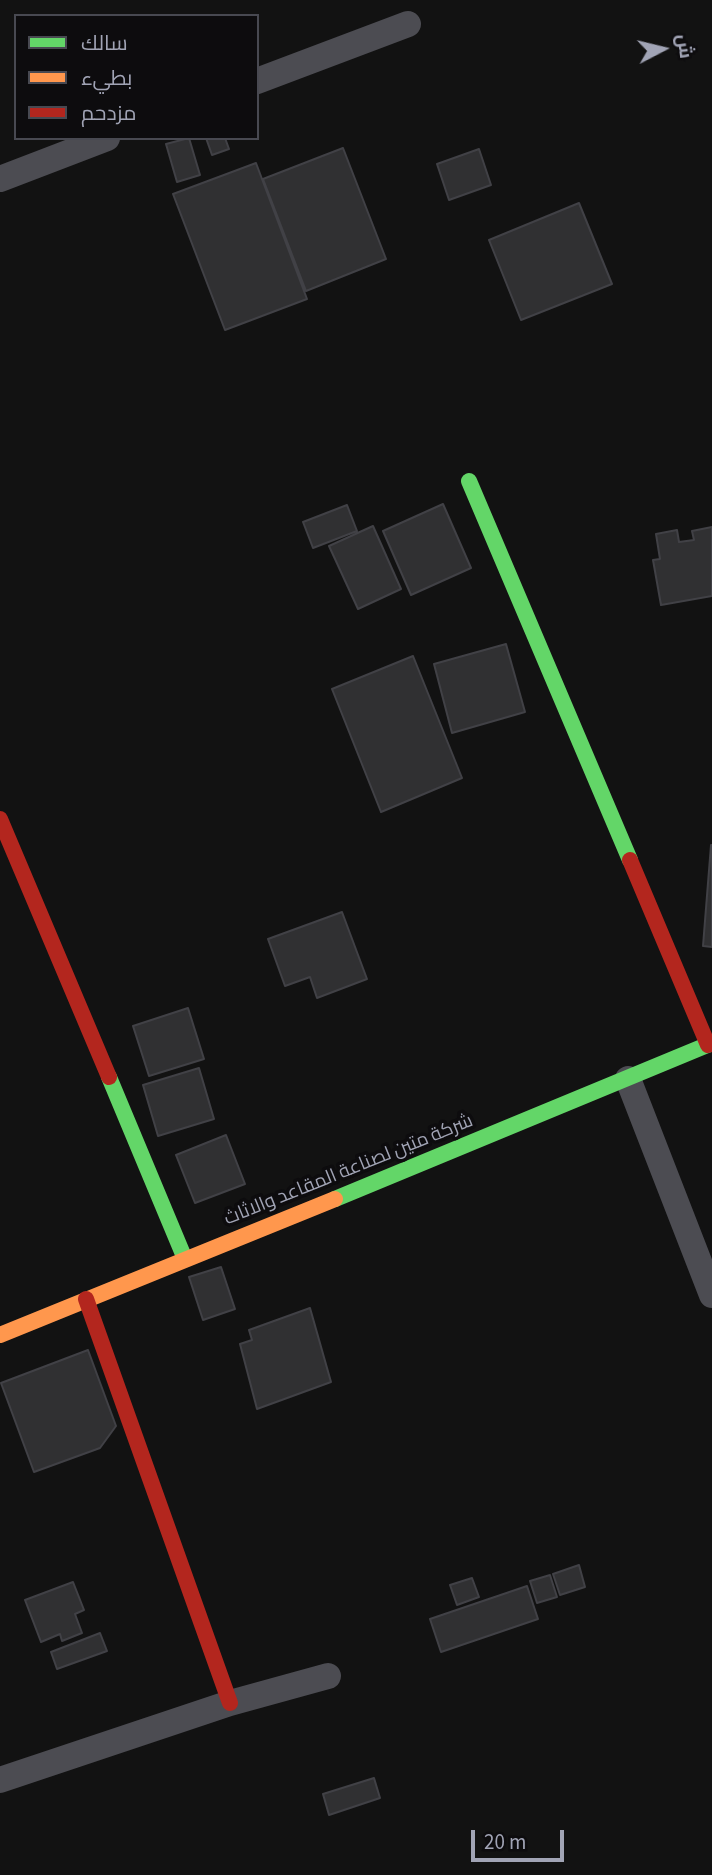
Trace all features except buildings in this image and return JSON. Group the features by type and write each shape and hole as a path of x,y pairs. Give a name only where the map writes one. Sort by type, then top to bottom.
{"street":[{"path":"259,80 408,24"},
{"path":"0,179 102,140"},
{"path":"469,481 710,1044"},
{"path":"0,819 185,1259"},
{"name":"شركة متين لصناعة المقاعد والاثاث","path":"0,1335 710,1044"},
{"path":"628,1079 712,1295"},
{"path":"86,1299 230,1703"},
{"path":"0,1780 230,1703 328,1676"}],"traffic: fast":[{"path":"469,481 630,860"},
{"path":"335,1199 712,1043"},
{"path":"109,1077 185,1259"}],"traffic: slow":[{"path":"0,1335 335,1199"}],"traffic: jam":[{"path":"0,819 109,1077"},
{"path":"630,860 708,1045"},
{"path":"86,1299 230,1703"}]}
